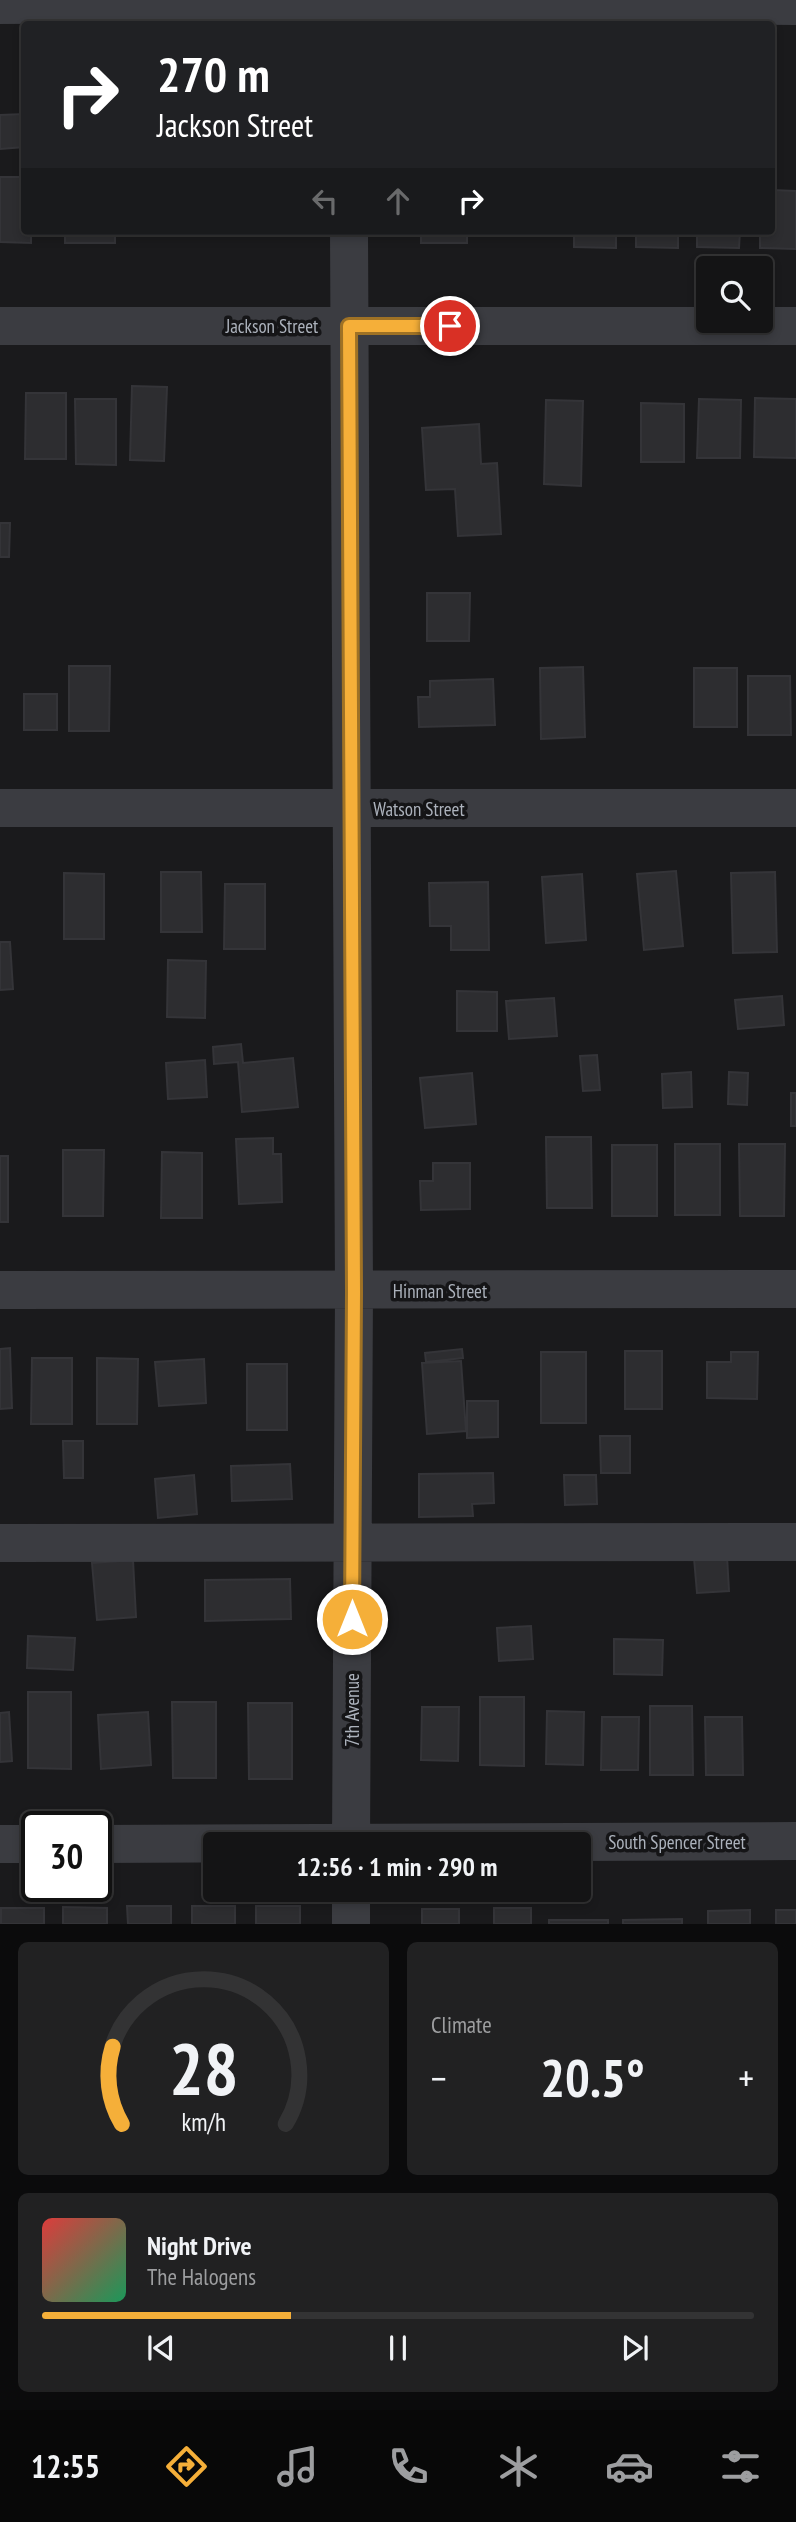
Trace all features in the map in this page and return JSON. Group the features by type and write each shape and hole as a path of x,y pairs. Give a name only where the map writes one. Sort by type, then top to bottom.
{"street":[{"path":"0,5 347,9 796,6"},
{"name":"7th Avenue","path":"349,235 354,1292 351,1832"},
{"name":"Jackson Street","path":"0,326 796,326"},
{"name":"Watson Street","path":"0,808 796,808"},
{"name":"Hinman Street","path":"0,1290 354,1292 796,1289"},
{"path":"0,1543 796,1542"},
{"name":"South Spencer Street","path":"591,1843 796,1842"},
{"path":"0,1844 21,1844"},
{"name":"South Spencer Street","path":"112,1844 203,1844"},
{"path":"351,1902 351,1923"}],"building":[{"path":"21,114 21,147 0,149 0,115"},
{"path":"0,177 21,177 21,235 31,235 31,243 0,242"},
{"path":"775,190 796,191 796,249 760,248 760,235 775,235"},
{"path":"65,235 115,235 115,243 65,243"},
{"path":"421,235 467,235 467,243 421,243"},
{"path":"574,235 616,235 616,248 574,247"},
{"path":"636,235 678,235 678,248 636,247"},
{"path":"697,235 740,235 739,248 697,247"},
{"path":"132,386 167,387 164,461 130,460"},
{"path":"26,393 66,393 66,459 25,459"},
{"path":"755,398 796,399 796,458 754,457"},
{"path":"75,399 116,399 116,465 76,464"},
{"path":"699,399 741,400 740,458 697,458"},
{"path":"546,400 583,401 581,486 544,484"},
{"path":"641,403 684,404 684,462 641,462"},
{"path":"479,424 481,464 497,463 501,534 458,536 455,489 426,490 422,428"},
{"path":"0,523 10,523 9,557 0,557"},
{"path":"427,593 470,593 469,641 427,641"},
{"path":"69,666 110,666 109,731 69,731"},
{"path":"583,667 585,737 541,739 540,668"},
{"path":"694,668 737,668 737,727 694,727"},
{"path":"748,676 790,676 791,735 748,735"},
{"path":"493,679 495,725 419,727 418,697 430,697 430,681"},
{"path":"24,694 57,694 57,730 24,730"},
{"path":"676,871 683,946 644,950 637,874"},
{"path":"161,872 201,872 202,932 161,932"},
{"path":"775,872 777,952 733,953 731,873"},
{"path":"64,873 104,874 104,939 64,939"},
{"path":"582,874 586,940 546,943 542,877"},
{"path":"488,882 489,950 451,950 451,926 430,926 429,883"},
{"path":"225,884 265,884 265,949 224,949"},
{"path":"0,942 10,942 13,989 0,990"},
{"path":"168,960 206,961 205,1018 167,1017"},
{"path":"457,991 497,992 497,1031 457,1031"},
{"path":"782,996 784,1025 738,1029 735,1000"},
{"path":"554,998 557,1036 509,1039 506,1001"},
{"path":"241,1044 243,1063 293,1058 298,1107 242,1112 238,1062 214,1064 213,1047"},
{"path":"597,1055 600,1090 583,1091 580,1056"},
{"path":"205,1060 207,1097 168,1099 166,1063"},
{"path":"691,1072 692,1107 663,1108 662,1074"},
{"path":"729,1072 748,1073 747,1105 728,1104"},
{"path":"472,1073 476,1124 425,1128 420,1078"},
{"path":"791,1093 796,1093 796,1126 791,1126"},
{"path":"546,1137 591,1137 592,1208 547,1208"},
{"path":"273,1138 273,1154 281,1154 282,1202 239,1204 236,1139"},
{"path":"675,1144 720,1144 720,1215 675,1215"},
{"path":"739,1144 785,1144 784,1216 740,1216"},
{"path":"612,1145 657,1145 657,1216 612,1216"},
{"path":"63,1150 104,1150 103,1216 63,1216"},
{"path":"162,1152 202,1153 202,1218 161,1218"},
{"path":"0,1156 8,1156 8,1222 0,1222"},
{"path":"433,1163 470,1163 470,1209 421,1210 420,1181 433,1181"},
{"path":"10,1348 12,1408 0,1409 0,1349"},
{"path":"462,1349 463,1358 426,1362 425,1353"},
{"path":"625,1351 662,1351 662,1409 625,1409"},
{"path":"541,1352 586,1352 586,1423 541,1423"},
{"path":"731,1352 758,1352 757,1399 707,1398 707,1362 731,1362"},
{"path":"32,1358 72,1358 72,1424 31,1424"},
{"path":"97,1358 138,1359 137,1424 97,1424"},
{"path":"204,1359 206,1403 159,1406 155,1362"},
{"path":"461,1361 466,1431 427,1434 422,1363"},
{"path":"247,1364 287,1364 287,1430 247,1430"},
{"path":"467,1401 498,1401 498,1437 467,1438"},
{"path":"600,1436 630,1436 630,1473 601,1473"},
{"path":"63,1441 83,1441 83,1478 64,1478"},
{"path":"290,1464 292,1499 232,1501 231,1466"},
{"path":"493,1473 494,1503 472,1504 473,1516 419,1517 419,1474"},
{"path":"194,1475 197,1514 158,1518 155,1479"},
{"path":"564,1475 596,1475 597,1504 565,1505"},
{"path":"727,1556 729,1591 697,1593 694,1558"},
{"path":"133,1560 136,1617 97,1620 92,1563"},
{"path":"290,1579 291,1619 205,1621 205,1580"},
{"path":"531,1626 533,1659 499,1661 497,1628"},
{"path":"28,1636 75,1638 73,1670 27,1668"},
{"path":"614,1639 663,1640 662,1675 614,1674"},
{"path":"28,1692 71,1692 71,1769 28,1768"},
{"path":"480,1697 524,1697 524,1766 480,1765"},
{"path":"172,1702 216,1702 216,1778 173,1778"},
{"path":"248,1703 292,1703 292,1779 249,1779"},
{"path":"650,1706 692,1706 693,1775 650,1775"},
{"path":"422,1707 459,1707 458,1761 421,1760"},
{"path":"547,1711 584,1712 583,1765 546,1764"},
{"path":"9,1712 12,1761 0,1762 0,1713"},
{"path":"148,1712 151,1765 101,1769 98,1715"},
{"path":"602,1717 639,1717 638,1770 601,1770"},
{"path":"705,1717 742,1717 743,1775 706,1775"},
{"path":"127,1906 171,1906 171,1924 128,1924"},
{"path":"192,1906 235,1906 235,1924 192,1924"},
{"path":"256,1906 300,1906 300,1924 256,1924"},
{"path":"63,1907 107,1908 107,1924 63,1924"},
{"path":"1,1908 44,1908 44,1924 1,1924"},
{"path":"494,1908 531,1908 531,1924 494,1924"},
{"path":"422,1909 459,1909 459,1924 422,1924"},
{"path":"750,1910 750,1924 708,1924 708,1911"},
{"path":"776,1910 796,1910 796,1924 776,1924"},
{"path":"682,1919 682,1924 623,1924 623,1920"},
{"path":"549,1920 608,1920 608,1924 549,1924"}],"route":[{"path":"352,1619 353,809 349,326 450,326"}]}
